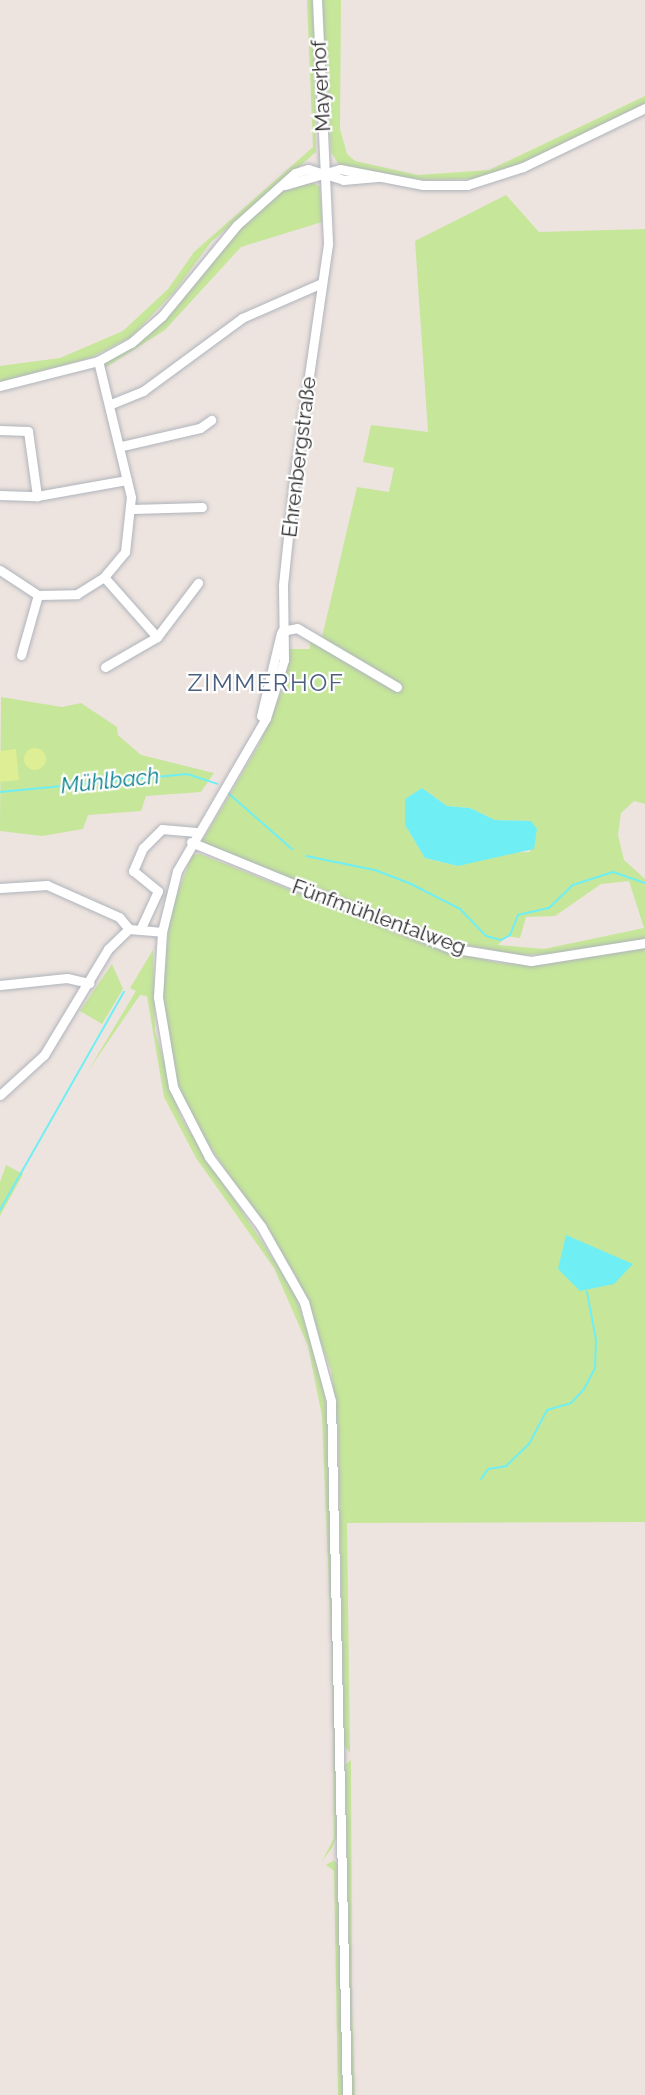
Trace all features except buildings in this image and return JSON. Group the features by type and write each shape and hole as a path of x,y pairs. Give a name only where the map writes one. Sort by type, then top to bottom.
{"street":[{"name":"Mayerhof","path":"317,0 325,172"},
{"path":"0,386 98,362 162,316 212,250 278,189 308,169 325,172 343,180 380,177 467,184 523,167 645,108"},
{"name":"Ehrenbergstraße","path":"325,172 328,244 320,284 282,631 284,660 278,686 257,732 191,842 162,933 158,997 173,1087 209,1157 261,1226 304,1302 331,1401 347,2095"},
{"path":"111,404 143,391 216,333 299,291 320,284"},
{"path":"0,570 38,595 76,594 104,577 125,552 132,509 128,480 122,446 98,362"},
{"path":"122,446 200,428 211,420"},
{"path":"0,430 28,431 37,496"},
{"path":"0,495 37,496 128,480"},
{"path":"132,509 202,507"},
{"path":"104,577 157,637"},
{"path":"105,667 157,637 198,583"},
{"path":"21,655 38,595"},
{"path":"282,631 306,632 397,687"},
{"path":"140,930 158,891 133,872 143,848 162,829 196,832"},
{"name":"Fünfmühlentalweg","path":"191,842 450,948 531,961 645,943"},
{"path":"0,888 46,885 119,917 129,929 162,933"},
{"path":"0,1095 44,1055 108,949 129,929"},
{"path":"0,985 67,978 89,983"}],"green space":[{"path":"307,0 313,0 316,152 211,242 174,292 131,337 90,358 0,382 0,366 60,358 123,331 168,289 194,252 313,147"},
{"path":"322,0 341,0 340,129 347,154 355,161 418,175 489,170 645,96 645,104 510,169 476,179 411,180 339,165 331,152"},
{"path":"312,182 320,187 322,222 241,247 165,330 105,368 106,362 163,321 229,237 279,193"},
{"path":"506,195 539,232 645,229 645,804 634,801 621,813 618,835 624,860 645,879 645,940 558,954 517,955 449,942 210,848 203,840 259,745 283,688 289,649 310,649 310,642 320,646 357,487 389,492 394,468 363,462 371,425 428,432 415,241","holes":["422,788 447,806 470,808 495,820 531,821 530,852 501,853 458,866 425,858 405,825 406,799","629,881 644,928 544,949 498,945 506,936 520,938 526,917 555,916 601,884"]},
{"path":"1,697 62,707 81,703 117,727 118,735 141,755 214,773 201,792 146,796 141,811 88,815 83,829 42,836 0,831"},
{"path":"35,748 43,751 46,759 43,767 35,770 27,767 24,759 27,751"},
{"path":"16,749 19,780 0,782 0,751"},
{"path":"200,854 432,946 499,963 535,965 645,948 645,1522 347,1523 350,1753 344,1745 338,1426 331,1370 296,1276 191,1118 176,1079 162,997 170,913 192,855"},
{"path":"153,950 155,1031 181,1118 294,1291 321,1370 327,1414 337,1836 332,1848 322,1861 334,1838 332,1661 322,1416 308,1346 274,1268 196,1158 164,1097 147,996 140,995 88,1071 136,991 130,988"},
{"path":"112,964 123,989 102,1024 80,1011"},
{"path":"6,1165 23,1174 0,1216 0,1182"},
{"path":"351,1760 352,2008 355,2095 352,2095 345,1765"},
{"path":"334,1860 338,1865 343,2095 338,2095 334,1871 326,1865"}],"water":[{"path":"422,788 447,806 470,808 495,820 531,821 537,829 534,849 458,866 425,858 405,825 405,799"},
{"path":"566,1235 633,1264 614,1284 580,1291 558,1269"}],"waterway":[{"name":"Mühlbach","path":"0,792 187,774 217,784"},
{"name":"Mühlbach","path":"228,793 292,849"},
{"name":"Mühlbach","path":"306,856 375,870 411,884 460,909 486,936 501,940 510,935 518,915 549,908 573,885 613,872 645,883"},
{"path":"0,1210 124,992"},
{"path":"481,1479 488,1469 506,1466 529,1444 547,1410 571,1403 584,1389 595,1368 596,1340 587,1292"}],"district":[{"name":"ZIMMERHOF","path":"266,683"}]}
